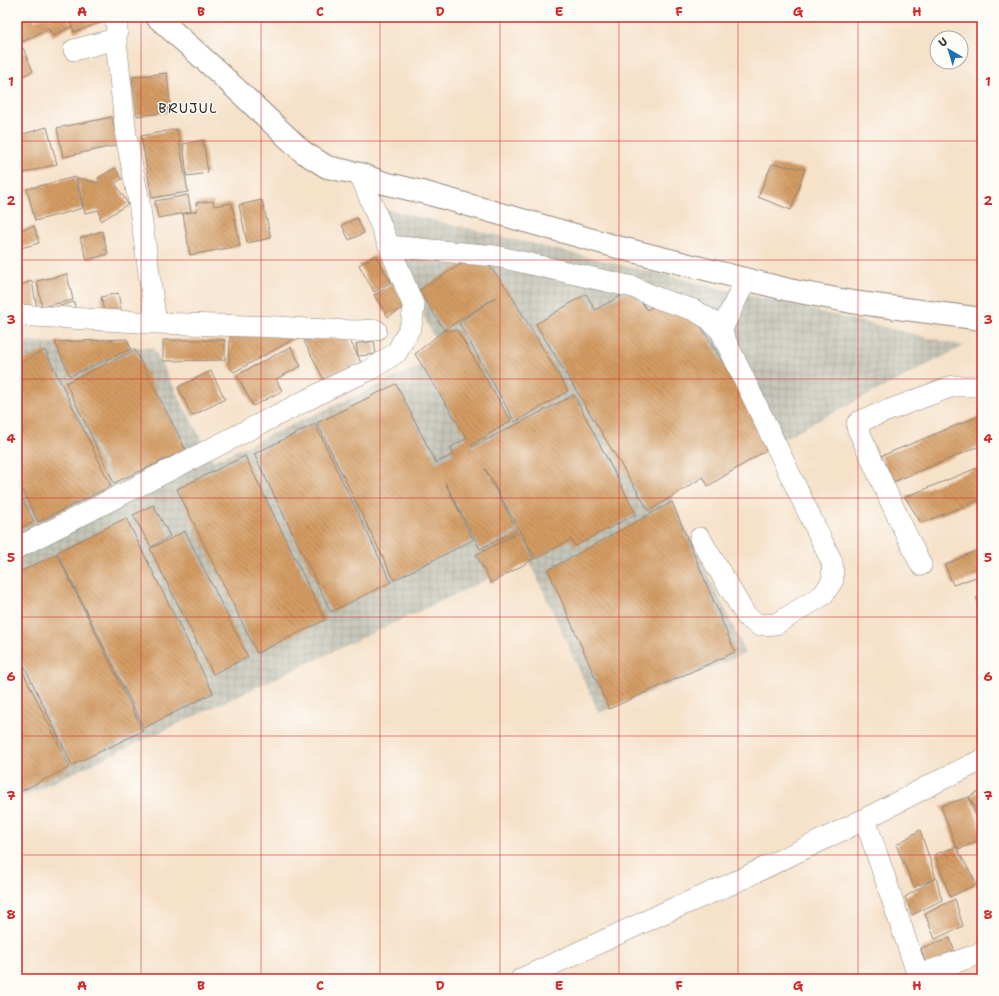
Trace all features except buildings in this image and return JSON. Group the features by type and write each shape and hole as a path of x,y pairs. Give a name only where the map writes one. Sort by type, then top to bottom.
{"main road":[{"path":"157,17 303,152 327,167 344,172 360,174 384,183 426,193 621,248 789,290 852,302 982,319"}],"street":[{"path":"114,17 117,27 116,39 126,136 139,202 156,323"},
{"path":"74,50 116,39"},
{"path":"17,548 340,383 372,369 397,352 411,326 414,307 360,174"},
{"path":"389,246 495,256 633,287 660,299 694,310 709,319 721,331 832,562 833,580 823,595 776,624 759,625 746,616 700,538"},
{"path":"721,331 746,280"},
{"path":"17,315 156,323 279,327 306,330 376,330"},
{"path":"921,565 895,511 857,427 857,424 860,421 953,386 982,386"},
{"path":"521,979 663,913 729,885 982,760"},
{"path":"865,819 919,977 982,953"}],"shaded area":[{"path":"373,206 964,346 670,496 746,653 599,713 529,560 17,799 17,341 153,348 213,461 442,356"}],"district":[{"name":"BRUJUL","path":"188,108"}]}
